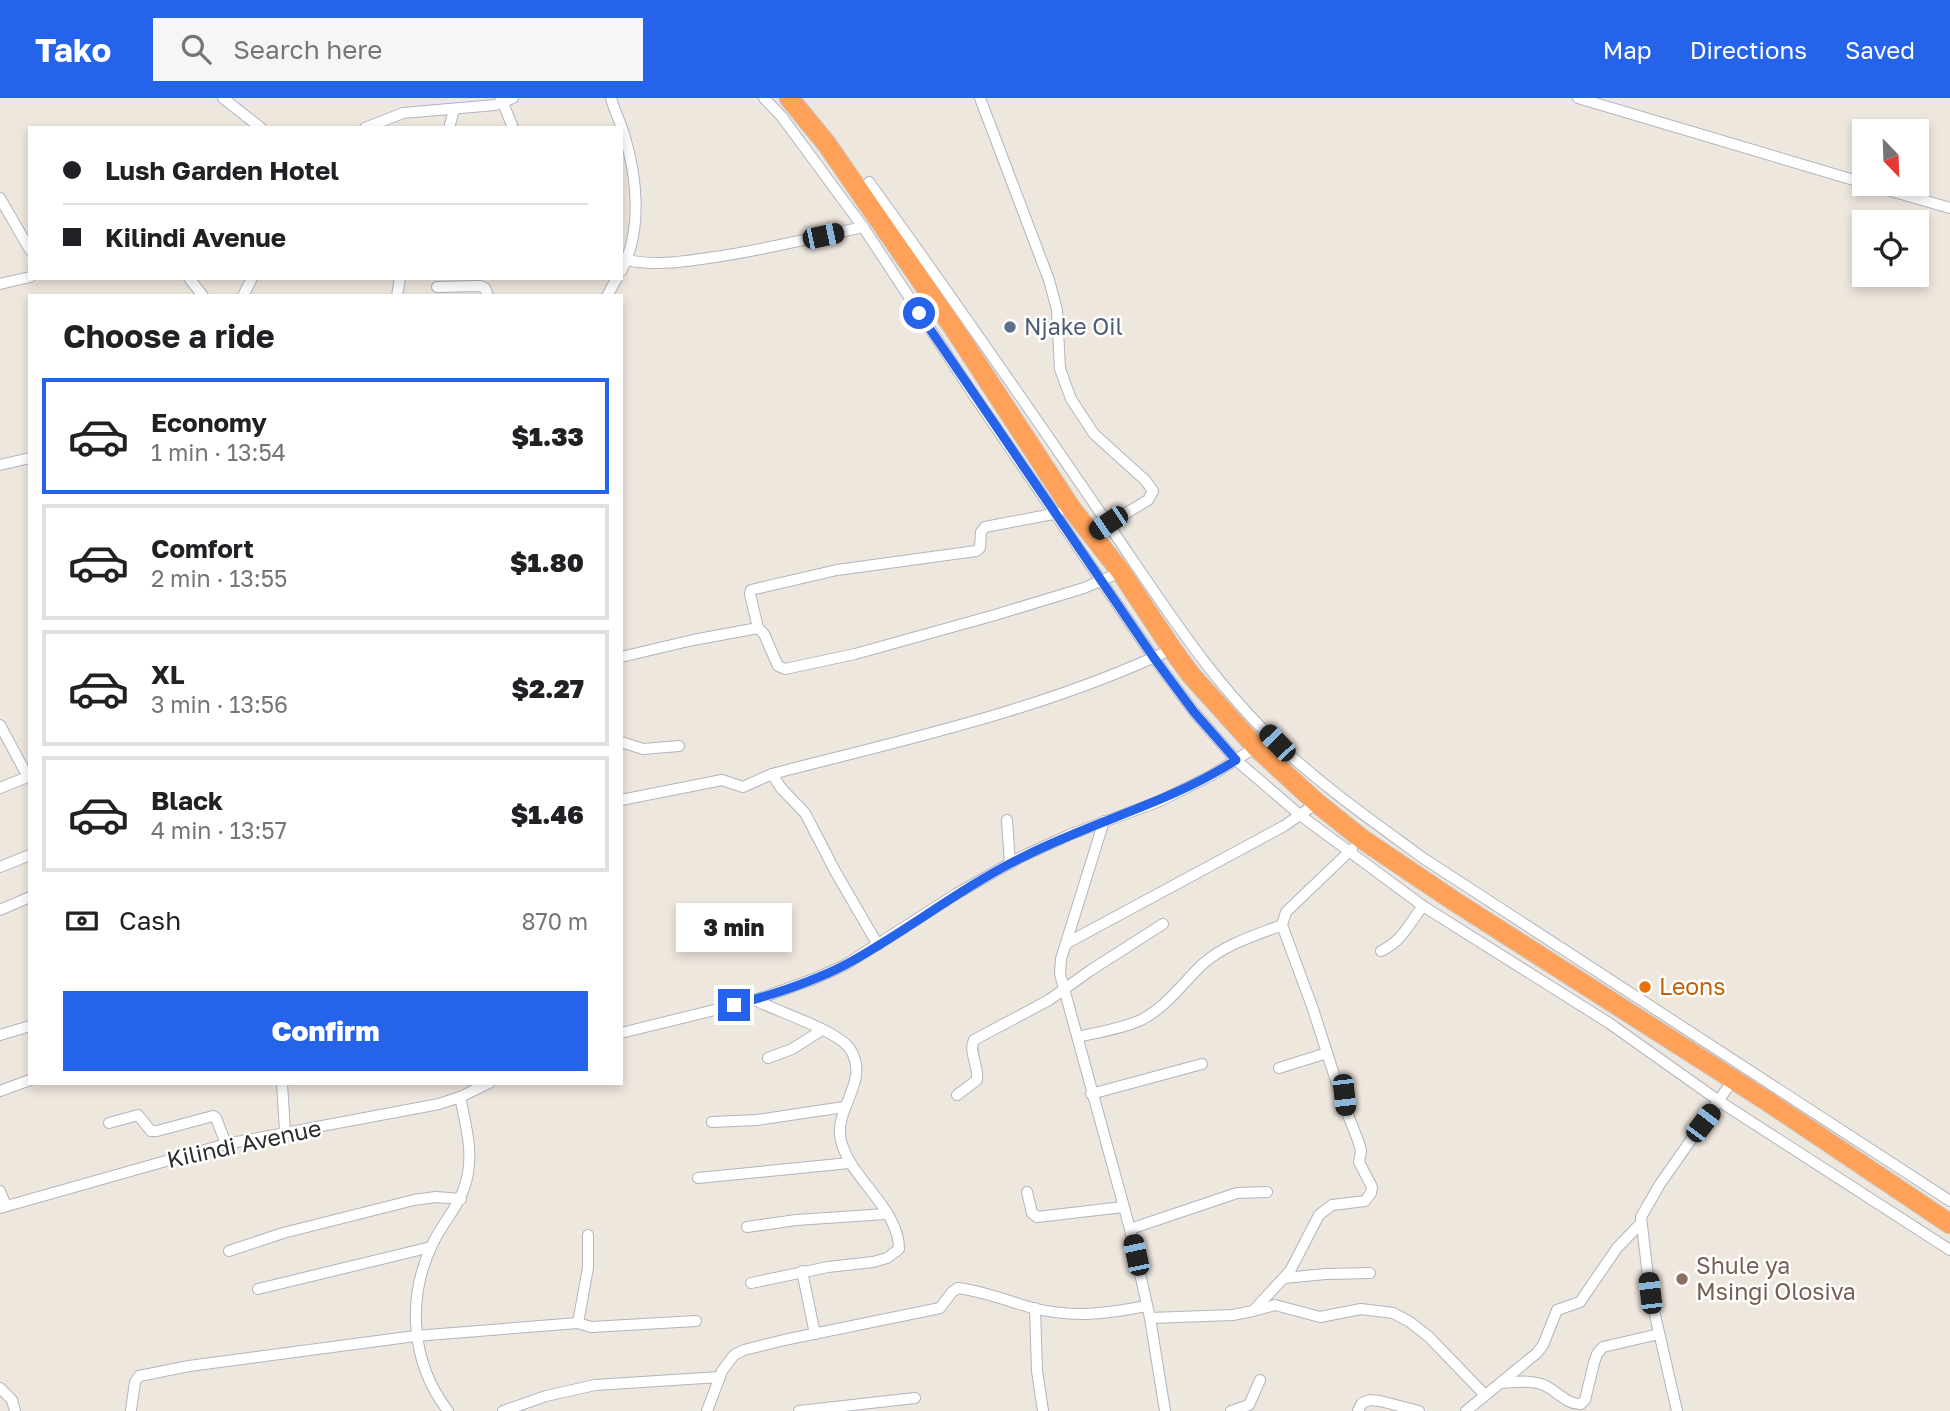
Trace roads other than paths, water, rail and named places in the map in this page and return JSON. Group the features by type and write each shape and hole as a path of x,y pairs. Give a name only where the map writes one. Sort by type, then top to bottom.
{"highway":[{"path":"789,98 826,143 938,305 1063,511 1090,535 1121,572 1163,653 1191,675 1255,747 1317,803 1356,846 1445,895 1733,1080 1950,1224"}],"street":[{"path":"223,98 258,126"},
{"path":"611,98 621,126"},
{"path":"764,98 782,117 863,227 1063,511 1102,582 1163,653 1194,712 1236,760 1300,815 1356,846 1423,906 1609,1023 1719,1101 1950,1250"},
{"path":"980,98 1049,280 1057,310 1060,369 1066,389 1094,434 1145,480 1153,491 1148,500 1090,535"},
{"path":"1578,98 1852,179"},
{"path":"370,126 403,113 454,110 506,100 512,126"},
{"path":"450,126 454,110"},
{"path":"623,131 633,181 635,230 623,267"},
{"path":"623,181 633,181"},
{"path":"869,182 1158,598 1206,662 1262,728 1296,760 1423,858 1950,1201"},
{"path":"1909,196 1950,208"},
{"path":"0,198 28,247"},
{"path":"627,260 646,264 668,264 745,253 863,227"},
{"path":"623,230 635,230"},
{"path":"0,284 28,277"},
{"path":"191,280 201,294"},
{"path":"437,287 480,286 485,288 487,294"},
{"path":"0,465 28,458"},
{"path":"1063,511 985,527 981,532 980,548 975,551 836,570 751,590 758,628 764,634 778,666 785,668 855,654 1037,603 1102,582 1121,572"},
{"path":"623,657 758,628"},
{"path":"623,800 723,780 743,787 772,774 1019,708 1130,669 1163,653"},
{"path":"0,725 28,775"},
{"path":"623,742 643,749 679,746"},
{"path":"623,1033 755,1000 845,965 1010,863 1046,845 1170,796 1212,775 1255,747"},
{"path":"772,774 781,788 805,813 878,945"},
{"path":"0,788 28,777"},
{"path":"1067,943 1300,815 1317,803"},
{"path":"1007,820 1010,863"},
{"path":"1104,821 1061,959 1060,974 1130,1229 1150,1318 1165,1411"},
{"path":"1252,1311 1284,1278 1319,1214 1332,1205 1364,1201 1371,1194 1371,1187 1359,1162 1361,1151 1346,1111 1344,1095 1337,1084 1282,925 1286,912 1356,846"},
{"path":"0,867 28,856"},
{"path":"0,910 28,898"},
{"path":"1381,951 1402,937 1423,906"},
{"path":"957,1095 977,1080 978,1071 971,1045 974,1040 1049,1000 1163,924"},
{"path":"1078,1037 1141,1020 1171,998 1214,955 1282,925"},
{"path":"751,1283 802,1271 873,1262 895,1254 899,1249 899,1240 886,1214 849,1163 839,1128 844,1107 857,1079 854,1057 849,1047 822,1030 755,1000"},
{"path":"0,1035 28,1027"},
{"path":"768,1058 792,1049 822,1030"},
{"path":"1279,1068 1327,1053"},
{"path":"1091,1094 1202,1064"},
{"path":"1677,1411 1650,1293 1641,1223 1644,1208 1733,1080"},
{"path":"0,1091 28,1081"},
{"path":"282,1085 285,1132"},
{"name":"Kilindi Avenue","path":"3,1207 226,1144 419,1108 460,1097 471,1087"},
{"path":"448,1411 429,1380 415,1336 419,1287 431,1247 461,1199 470,1163 470,1140 460,1097"},
{"path":"712,1122 757,1120 844,1107"},
{"path":"108,1123 138,1115 151,1131 158,1131 213,1116 226,1144"},
{"path":"698,1178 849,1163"},
{"path":"0,1191 3,1207"},
{"path":"1027,1192 1032,1213 1037,1217 1123,1207"},
{"path":"1130,1229 1237,1193 1268,1192"},
{"path":"229,1251 283,1233 380,1207 436,1197 461,1199"},
{"path":"747,1227 796,1220 886,1214"},
{"path":"1466,1411 1537,1353 1557,1310 1580,1302 1617,1248 1641,1223"},
{"path":"578,1323 588,1268 588,1235"},
{"path":"258,1289 431,1247"},
{"path":"802,1271 815,1334"},
{"path":"1284,1278 1370,1273"},
{"path":"707,1411 720,1377 734,1354 940,1308 958,1288 1035,1308 1093,1315 1146,1306"},
{"path":"1150,1318 1233,1315 1275,1305 1321,1317 1361,1310 1393,1313 1422,1331 1484,1394"},
{"path":"1035,1308 1037,1371 1043,1411"},
{"path":"131,1410 135,1382 144,1374 188,1366 415,1336 578,1323 591,1327 696,1321"},
{"path":"1501,1383 1539,1383 1573,1404 1581,1404 1585,1400 1597,1354 1603,1347 1659,1334"},
{"path":"502,1411 546,1396 595,1385 720,1377"},
{"path":"1231,1411 1249,1405 1260,1380"},
{"path":"0,1388 12,1400 15,1411"},
{"path":"799,1411 915,1398"},
{"path":"1358,1411 1362,1403 1370,1400 1419,1411"}],"place":[{"name":"Njake Oil","path":"1010,327"},
{"name":"Leons","path":"1645,987"},
{"name":"Shule ya Msingi Olosiva","path":"1682,1279"}]}
